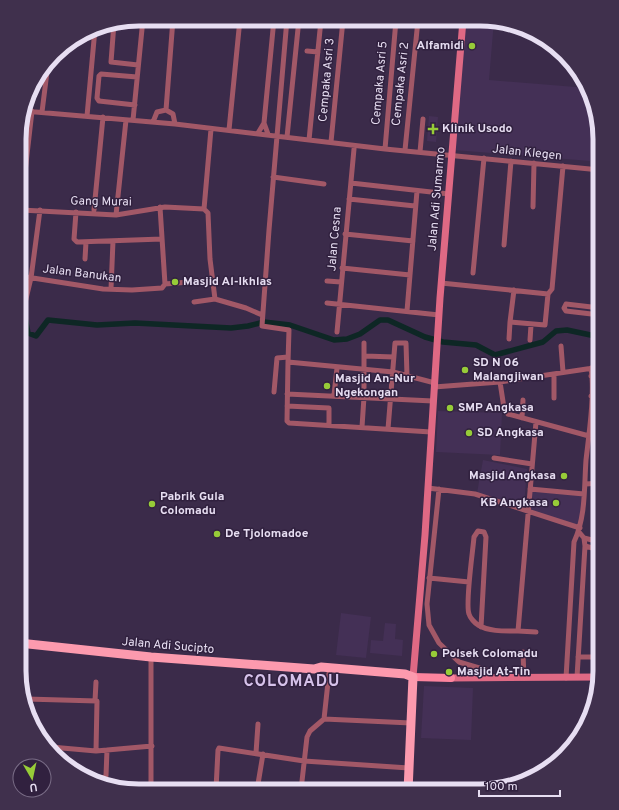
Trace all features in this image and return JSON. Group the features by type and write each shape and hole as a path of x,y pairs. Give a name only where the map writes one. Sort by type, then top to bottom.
{"highway":[{"name":"Jalan Adi Sucipto","path":"26,644 151,657 314,669 328,673 405,679 414,677"},
{"name":"Jalan Adi Sucipto","path":"314,669 321,667 405,674 414,677"},
{"path":"408,784 414,677"}],"main road":[{"name":"Jalan Adi Sumarmo","path":"414,677 441,284 463,26"},
{"name":"Jalan Adi Sucipto","path":"414,677 451,678"},
{"path":"451,678 593,677"}],"street":[{"path":"133,120 142,26"},
{"path":"166,110 172,26"},
{"path":"229,130 239,26"},
{"path":"258,133 264,123 273,26"},
{"path":"287,26 262,317 262,326 290,330 286,394 287,421 289,423 431,432"},
{"path":"287,137 298,26"},
{"path":"309,140 320,26"},
{"name":"Cempaka Asri 3","path":"331,142 342,26"},
{"name":"Cempaka Asri 5","path":"385,148 395,26"},
{"name":"Cempaka Asri 2","path":"405,150 417,26"},
{"path":"114,29 111,62 138,65"},
{"path":"87,116 94,36"},
{"path":"306,51 318,52"},
{"path":"42,112 47,74"},
{"path":"135,105 99,101 97,98 99,76 101,74 137,77"},
{"path":"153,122 157,112 166,110 173,114 175,124"},
{"path":"26,158 32,111"},
{"name":"Jalan Klegen","path":"32,111 175,124 309,140 593,169"},
{"path":"94,210 103,117"},
{"path":"420,152 423,119"},
{"path":"116,215 126,120"},
{"path":"264,123 268,134"},
{"path":"211,129 204,209 208,213 209,220 210,259 215,299"},
{"name":"Jalan Cesna","path":"337,332 354,149"},
{"path":"473,273 484,158"},
{"path":"504,245 511,161"},
{"path":"533,207 534,163"},
{"path":"510,322 544,325 548,294 552,289 563,166"},
{"path":"273,178 324,184"},
{"path":"351,183 449,194"},
{"path":"407,311 417,191"},
{"path":"349,199 415,206"},
{"path":"160,207 165,284 213,280"},
{"name":"Gang Murai","path":"26,212 40,210 116,215 160,207 204,209"},
{"path":"26,299 31,278 40,210"},
{"path":"76,212 74,239 77,242 162,239"},
{"path":"345,234 413,241"},
{"path":"111,289 113,241"},
{"path":"85,259 86,242"},
{"path":"342,268 410,275"},
{"name":"Jalan Banukan","path":"26,277 111,289 132,290 162,288 165,284"},
{"path":"327,281 341,282"},
{"path":"441,284 548,294"},
{"path":"509,339 514,290"},
{"path":"194,302 215,299 246,308 262,317"},
{"path":"327,303 439,315"},
{"path":"593,307 566,304 564,308 566,311 593,314"},
{"path":"530,340 531,325"},
{"path":"362,427 365,370 364,343"},
{"path":"388,429 390,398 394,372 394,344 406,343 407,376"},
{"path":"561,346 563,372"},
{"path":"365,356 394,357"},
{"path":"274,392 277,358 337,368 394,372 435,385 500,382 591,368 591,396 586,484 579,530 574,542 566,678"},
{"path":"334,395 337,368"},
{"path":"554,374 554,398"},
{"path":"500,382 506,412 508,414 589,436"},
{"path":"286,394 334,395 433,401"},
{"path":"522,418 523,400"},
{"path":"287,406 329,408 329,425"},
{"path":"518,631 536,422"},
{"path":"494,458 532,464"},
{"path":"586,484 593,484"},
{"path":"428,488 475,494 528,511 579,530 584,538 585,546 577,677"},
{"path":"439,489 427,610 431,630 439,643 450,655 459,662 486,670 488,678"},
{"path":"530,489 584,494"},
{"path":"481,627 486,537 484,532 481,531 475,534 469,582 468,612 476,624 481,627 488,630 536,632"},
{"path":"584,538 593,540"},
{"path":"585,546 593,548"},
{"path":"430,578 469,582"},
{"path":"523,652 524,678"},
{"path":"578,656 593,656"},
{"path":"151,657 151,784"},
{"path":"324,719 328,673"},
{"path":"96,682 96,751"},
{"path":"30,699 95,701"},
{"path":"302,784 308,733 324,719 411,723"},
{"path":"256,753 258,724"},
{"path":"56,747 96,751 152,746"},
{"path":"216,784 218,748 304,761 409,768"},
{"path":"103,777 106,776 107,750"},
{"path":"258,784 263,754"}],"shaded area":[{"path":"464,26 493,27 489,80 580,87 587,103 593,132 590,161 454,150"},
{"name":"Klinik Usodo","path":"429,116 438,117 436,142 427,141"},
{"name":"SD Angkasa","path":"438,411 502,413 500,455 436,452"},
{"path":"483,460 527,469 524,506 477,493"},
{"name":"KB Angkasa","path":"531,491 583,495 580,526 530,510"},
{"path":"341,613 371,617 366,658 336,655"},
{"path":"385,623 396,624 395,639 403,640 402,656 370,653 371,640 383,641"},
{"path":"424,686 473,688 471,740 421,738"}],"waterway":[{"path":"26,323 28,333 36,336 48,320 97,325 135,323 231,328 264,322 290,325 334,340 347,339 360,334 380,320 388,320 425,337 443,342 476,345 495,355 543,342 556,331 567,330 593,336"}],"place":[{"name":"Alfamidi","path":"472,46"},
{"name":"Klinik Usodo","path":"433,129"},
{"name":"Masjid Al-Ikhlas","path":"175,282"},
{"name":"SD N 06 Malangjiwan","path":"465,370"},
{"name":"Masjid An-Nur Ngekongan","path":"327,386"},
{"name":"SMP Angkasa","path":"450,408"},
{"name":"SD Angkasa","path":"469,433"},
{"name":"Masjid Angkasa","path":"564,476"},
{"name":"KB Angkasa","path":"556,503"},
{"name":"Pabrik Gula Colomadu","path":"152,504"},
{"name":"De Tjolomadoe","path":"217,534"},
{"name":"Polsek Colomadu","path":"434,654"},
{"name":"Masjid At-Tin","path":"449,672"}],"district":[{"name":"COLOMADU","path":"292,682"}]}
